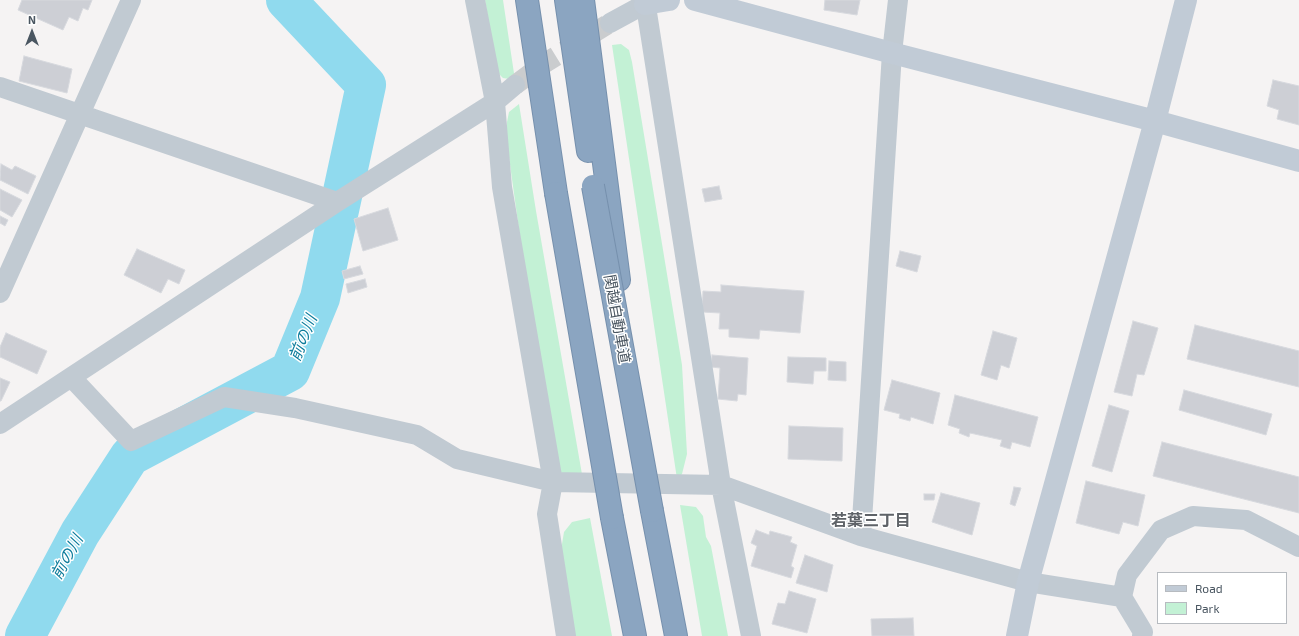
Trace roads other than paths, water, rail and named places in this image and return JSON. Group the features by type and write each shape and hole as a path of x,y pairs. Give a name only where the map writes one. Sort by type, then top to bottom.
{"highway":[{"path":"527,0 556,193 612,518 635,636"},
{"name":"関越自動車道","path":"566,0 601,185 638,434 676,636"},
{"path":"583,0 601,185"}],"street":[{"path":"1,285 81,114 132,0"},
{"path":"475,0 495,102 502,187 552,482 547,514 566,636"},
{"path":"610,23 645,2 669,0"},
{"path":"695,0 1155,121 1299,161"},
{"path":"861,536 892,53 898,0"},
{"path":"1017,636 1028,582 1155,121 1186,0"},
{"path":"645,2 721,485 751,636"},
{"path":"0,424 337,202 495,102 514,84"},
{"path":"0,87 337,202"},
{"path":"72,378 131,440 224,397 295,408 417,435 457,459 552,482 721,485 861,536 1028,582 1122,597"},
{"path":"1142,636 1143,632 1122,597 1128,575 1161,530 1193,516 1246,520 1299,548"}],"waterway":[{"name":"前の川","path":"25,636 80,533 130,456 290,371 320,298 366,85 286,0"}],"tunnel":[{"path":"515,85 545,63 610,23"}],"district":[{"name":"若葉三丁目","path":"871,521"}]}
